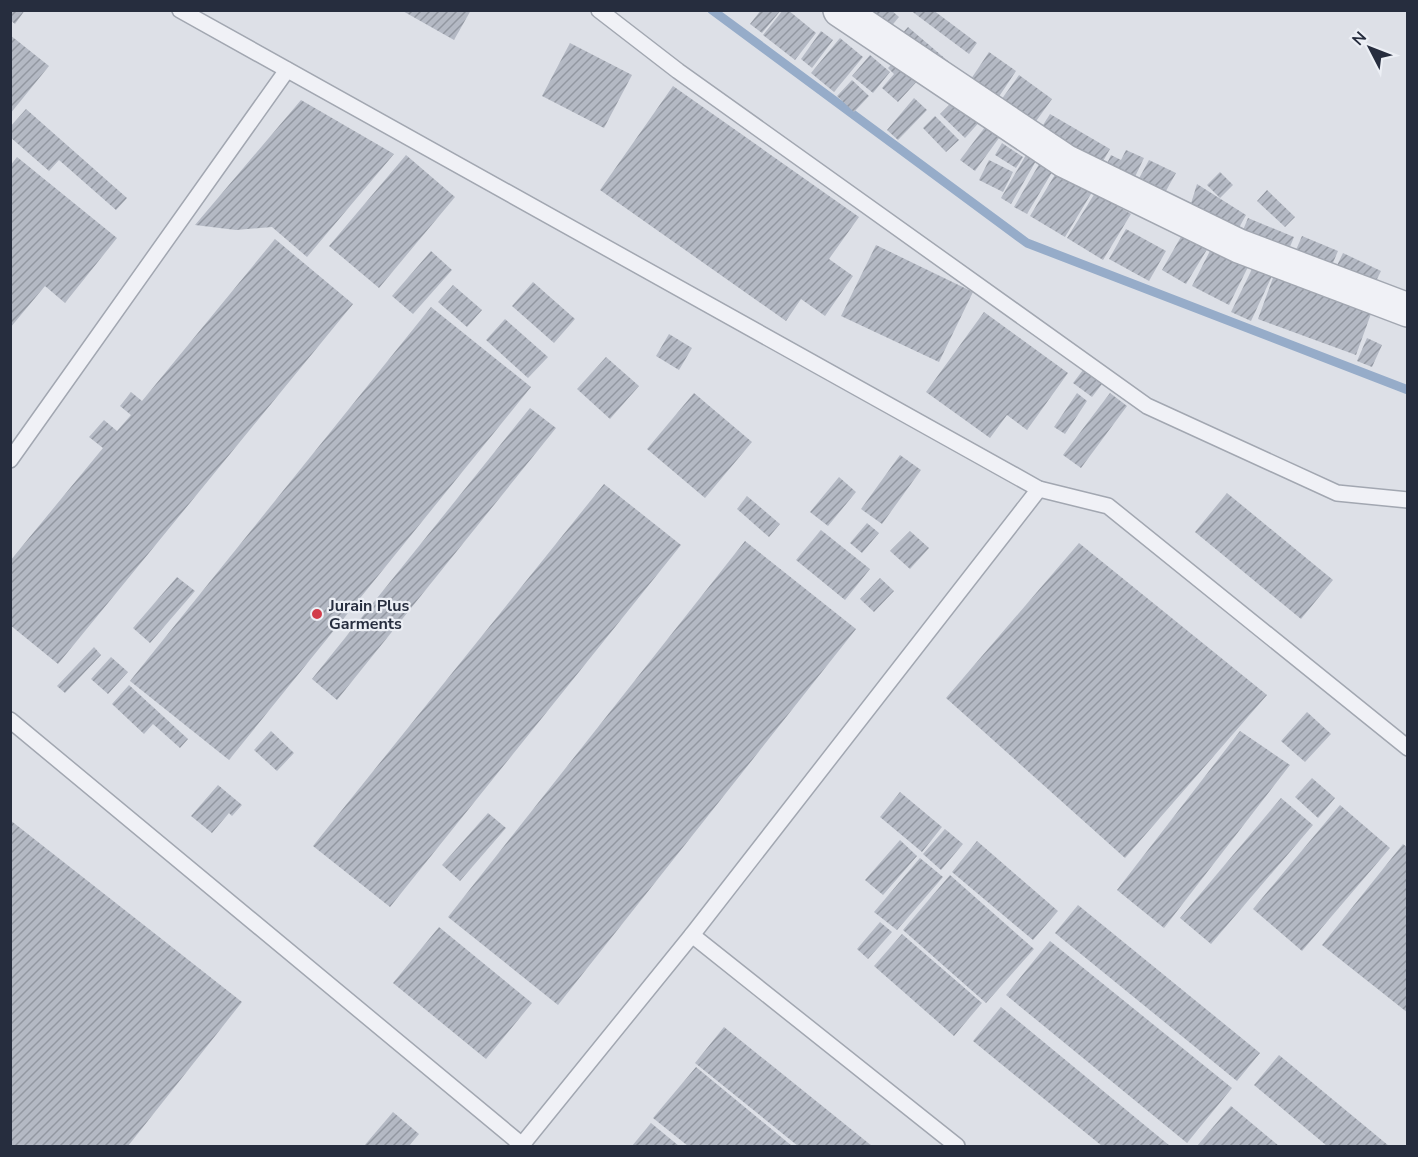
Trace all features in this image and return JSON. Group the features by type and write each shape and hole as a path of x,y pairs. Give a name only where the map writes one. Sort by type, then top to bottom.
{"street":[{"path":"840,10 1065,161 1239,246 1407,310"}],"lane":[{"path":"180,10 1039,489 1108,506 1407,748"},
{"path":"598,10 688,78 1147,406 1338,494 1407,500"},
{"path":"10,460 287,70"},
{"path":"10,720 522,1145 692,934 1039,489"},
{"path":"692,934 957,1146"}],"building":[{"path":"10,10 25,10 15,24 10,20"},
{"path":"401,10 471,10 454,40"},
{"path":"761,10 781,10 762,33 750,24"},
{"path":"783,10 788,10 816,33 795,60 763,35"},
{"path":"871,10 891,10 899,17 886,32 866,16"},
{"path":"910,10 933,10 977,43 969,54"},
{"path":"908,27 955,67 946,78 898,38"},
{"path":"821,31 833,40 812,68 801,59"},
{"path":"10,35 49,66 10,114"},
{"path":"840,38 863,57 834,92 811,73"},
{"path":"570,43 632,75 604,128 542,96"},
{"path":"989,52 1016,71 994,104 967,85"},
{"path":"870,55 890,72 873,93 852,76"},
{"path":"898,58 920,78 898,102 882,88 894,74 888,68"},
{"path":"1019,75 1052,99 1029,131 996,107"},
{"path":"852,80 869,96 854,112 837,96"},
{"path":"673,86 859,217 829,259 853,276 825,316 801,299 786,321 600,190"},
{"path":"959,95 983,118 965,138 940,114"},
{"path":"914,98 927,110 898,140 887,130"},
{"path":"301,100 394,154 307,257 272,227 236,230 195,225"},
{"path":"26,109 127,198 116,210 59,160 49,171 10,137 10,127"},
{"path":"1050,114 1110,149 1099,168 1038,133"},
{"path":"935,116 959,140 946,152 923,128"},
{"path":"985,127 999,138 975,171 960,160"},
{"path":"1002,143 1023,157 1016,168 995,155"},
{"path":"1126,150 1144,158 1132,183 1104,170 1111,155 1121,160"},
{"path":"406,155 455,197 379,288 329,246"},
{"path":"1026,155 1036,161 1011,204 1001,198"},
{"path":"17,157 117,238 65,303 45,286 10,328 10,166"},
{"path":"989,160 1013,172 1003,192 979,180"},
{"path":"1149,160 1176,173 1162,198 1136,184"},
{"path":"1041,161 1054,169 1027,214 1014,207"},
{"path":"1059,168 1094,189 1065,237 1030,216"},
{"path":"1220,172 1233,185 1220,198 1207,185"},
{"path":"1197,184 1246,215 1235,235 1189,210"},
{"path":"1267,190 1295,217 1285,227 1257,201"},
{"path":"1095,193 1131,214 1103,260 1067,238"},
{"path":"1248,218 1294,237 1287,254 1241,235"},
{"path":"1186,228 1211,243 1186,284 1162,270"},
{"path":"1126,229 1166,251 1149,281 1109,259"},
{"path":"1302,236 1338,251 1329,272 1293,257"},
{"path":"275,239 353,304 58,664 10,625 10,561 103,448 89,437 104,420 117,431 131,415 120,406 131,392 142,401"},
{"path":"876,245 973,292 939,362 841,316"},
{"path":"1211,249 1248,267 1229,305 1192,286"},
{"path":"431,251 452,270 413,314 392,296"},
{"path":"1343,253 1381,271 1370,293 1332,276"},
{"path":"1253,267 1272,276 1251,321 1231,312"},
{"path":"1274,275 1372,311 1356,355 1258,319"},
{"path":"533,282 575,319 554,343 512,306"},
{"path":"453,285 482,310 467,327 438,302"},
{"path":"431,307 531,387 229,760 130,681"},
{"path":"984,312 1068,373 1027,430 1007,415 990,438 926,392"},
{"path":"505,319 548,357 528,378 486,340"},
{"path":"669,334 692,348 679,370 656,356"},
{"path":"1367,338 1382,345 1372,367 1357,361"},
{"path":"606,357 639,386 610,419 577,389"},
{"path":"1083,370 1102,384 1092,397 1073,383"},
{"path":"694,393 752,442 705,498 647,449"},
{"path":"1077,393 1087,401 1065,434 1054,427"},
{"path":"1110,393 1127,406 1081,468 1063,455"},
{"path":"530,408 556,428 337,700 312,679"},
{"path":"900,455 921,470 882,524 861,509"},
{"path":"839,477 856,492 828,526 810,512"},
{"path":"604,484 681,545 390,907 313,846"},
{"path":"1227,493 1333,580 1301,619 1195,532"},
{"path":"747,496 780,524 769,537 737,509"},
{"path":"867,523 879,533 862,553 850,543"},
{"path":"821,530 870,569 845,600 796,560"},
{"path":"910,531 929,548 910,569 890,551"},
{"path":"745,541 856,629 558,1005 448,917"},
{"path":"1079,543 1267,695 1125,858 946,698"},
{"path":"177,577 195,591 150,643 133,628"},
{"path":"880,578 894,591 874,612 860,599"},
{"path":"94,647 101,655 65,693 57,686"},
{"path":"111,657 128,672 108,694 91,679"},
{"path":"129,685 188,739 180,748 153,724 144,734 112,704"},
{"path":"1307,712 1331,734 1305,762 1281,741"},
{"path":"271,731 294,753 277,771 254,750"},
{"path":"1240,731 1290,765 1164,928 1117,890"},
{"path":"1312,778 1335,798 1318,818 1295,797"},
{"path":"218,785 242,805 232,816 229,813 212,833 191,816"},
{"path":"900,792 942,827 922,852 880,817"},
{"path":"1281,798 1313,825 1211,944 1180,918"},
{"path":"1340,805 1390,848 1302,951 1253,909"},
{"path":"488,813 506,828 460,881 442,865"},
{"path":"10,820 242,1002 128,1146 10,1146"},
{"path":"945,829 963,844 941,870 923,854"},
{"path":"900,840 917,856 883,895 865,880"},
{"path":"977,841 1058,911 1033,940 952,872"},
{"path":"1403,844 1408,848 1408,1013 1322,945"},
{"path":"920,858 943,877 897,930 874,912"},
{"path":"950,875 1034,949 986,1003 903,930"},
{"path":"1078,905 1260,1053 1237,1081 1055,933"},
{"path":"880,922 892,932 868,959 857,949"},
{"path":"439,927 532,1003 486,1059 393,983"},
{"path":"902,934 982,1003 954,1036 874,966"},
{"path":"1050,941 1232,1088 1187,1143 1006,995"},
{"path":"1001,1007 1170,1146 1102,1146 973,1041"},
{"path":"724,1027 872,1146 798,1146 695,1063"},
{"path":"1279,1055 1389,1146 1327,1146 1254,1085"},
{"path":"696,1067 792,1146 688,1146 653,1118"},
{"path":"1231,1106 1279,1146 1197,1146"},
{"path":"393,1112 419,1134 409,1146 364,1146"},
{"path":"651,1123 679,1146 632,1146"}],"waterway":[{"path":"712,10 1027,243 1408,390"}],"place":[{"name":"Jurain Plus Garments","path":"317,614"}]}
